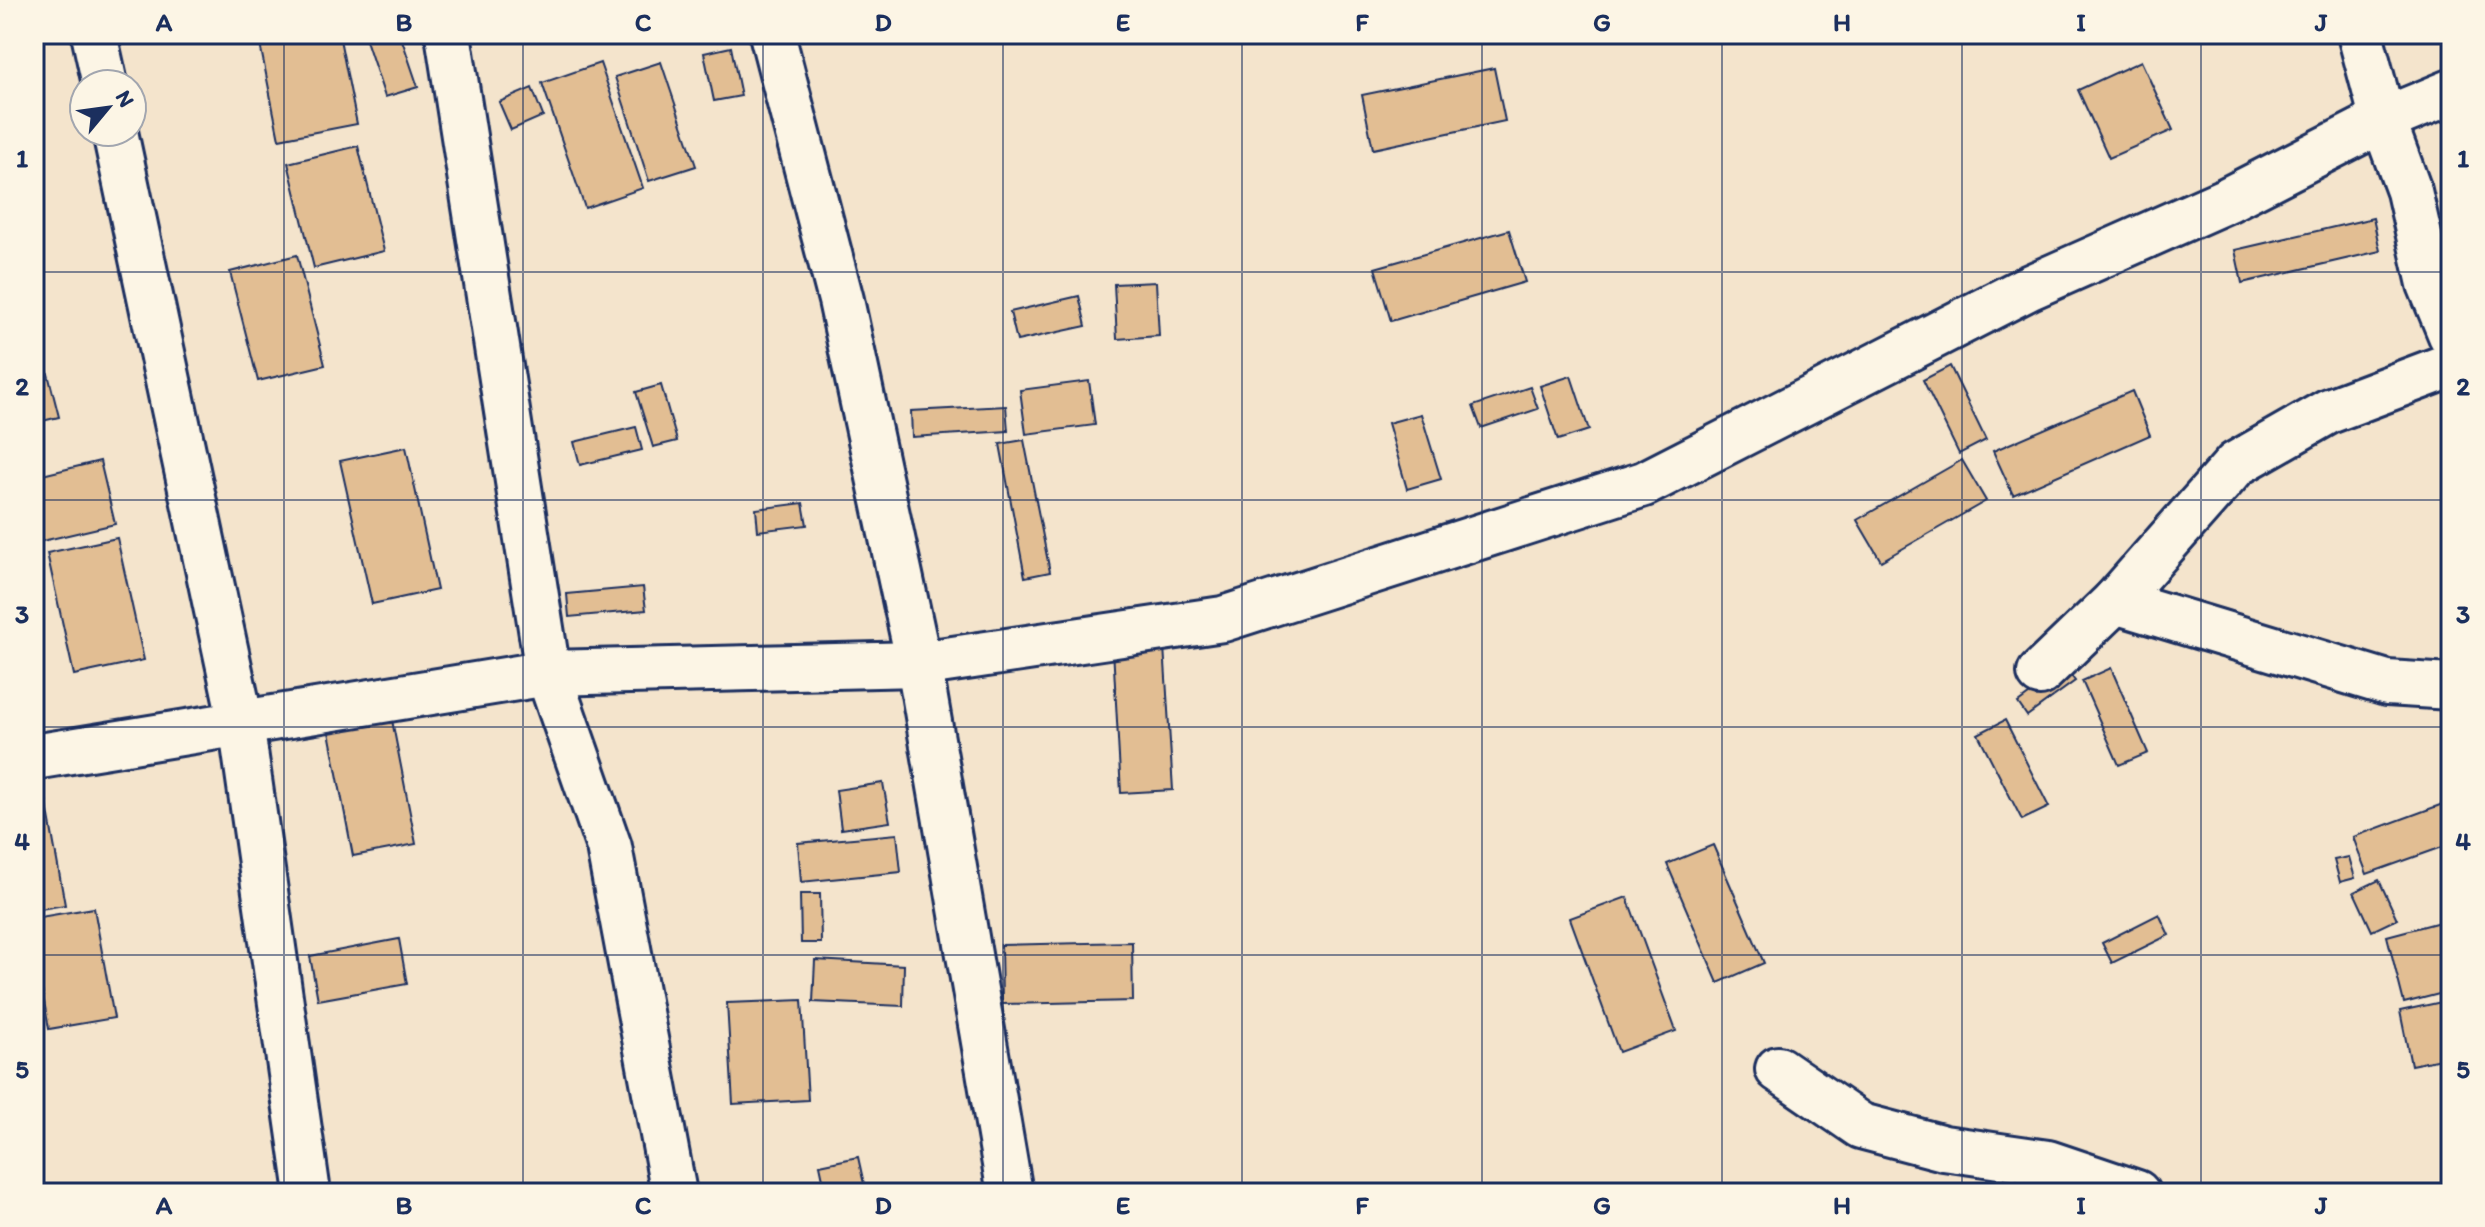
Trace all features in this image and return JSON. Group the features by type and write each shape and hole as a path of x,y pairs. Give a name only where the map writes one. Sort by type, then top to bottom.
{"street":[{"path":"94,34 101,68"},
{"path":"448,34 548,673 609,847 674,1193"},
{"path":"772,34 841,300 919,664 1010,1193"},
{"path":"2360,34 2383,120 2409,191 2430,284 2451,335"},
{"path":"34,757 548,673 919,664 1223,619 1644,484 2028,288 2227,200 2383,120 2451,92"},
{"path":"118,148 241,723 308,1193"},
{"path":"2040,673 2115,601 2236,464 2329,411 2451,365"},
{"path":"2115,601 2387,683 2451,687"},
{"path":"1778,1069 1861,1126 1944,1148 2048,1163 2137,1193"}],"building":[{"path":"258,34 339,34 357,124 279,139"},
{"path":"364,34 400,34 418,87 385,97"},
{"path":"731,47 741,96 714,101 704,53"},
{"path":"2141,61 2173,130 2109,158 2078,90"},
{"path":"661,62 696,166 649,181 615,77"},
{"path":"600,63 643,188 585,208 542,83"},
{"path":"1494,68 1505,121 1373,149 1362,95"},
{"path":"532,88 543,116 511,130 499,102"},
{"path":"358,146 384,251 314,268 288,163"},
{"path":"2373,218 2380,251 2242,283 2235,250"},
{"path":"1509,230 1525,282 1391,321 1375,268"},
{"path":"297,255 325,365 258,381 230,272"},
{"path":"1156,282 1159,336 1117,339 1114,284"},
{"path":"1079,296 1086,326 1017,341 1010,312"},
{"path":"46,366 59,417 34,423 34,369"},
{"path":"1950,366 1986,440 1959,454 1923,380"},
{"path":"1571,376 1589,430 1558,440 1540,386"},
{"path":"1089,381 1095,425 1026,434 1020,390"},
{"path":"661,385 677,441 653,447 636,392"},
{"path":"1530,387 1538,409 1481,428 1473,406"},
{"path":"2132,391 2150,435 2013,495 1993,451"},
{"path":"1006,406 1008,431 912,437 911,411"},
{"path":"1421,414 1441,479 1407,489 1388,423"},
{"path":"636,427 642,450 580,465 574,442"},
{"path":"1024,440 1050,572 1025,577 1000,444"},
{"path":"406,447 437,590 372,604 340,461"},
{"path":"1962,460 1986,501 1881,561 1857,520"},
{"path":"100,461 115,524 34,543 34,477"},
{"path":"803,503 807,525 758,531 756,509"},
{"path":"117,538 144,660 74,675 47,553"},
{"path":"643,587 646,610 569,617 567,594"},
{"path":"1164,646 1173,790 1121,793 1113,649"},
{"path":"2065,668 2075,681 2027,716 2018,703"},
{"path":"2111,668 2148,753 2119,765 2082,681"},
{"path":"392,720 416,844 353,856 329,732"},
{"path":"2005,720 2049,807 2022,820 1978,734"},
{"path":"883,783 890,822 841,829 836,790"},
{"path":"44,789 65,905 34,910 34,791"},
{"path":"2451,801 2451,844 2367,874 2353,837"},
{"path":"897,834 901,872 801,882 798,843"},
{"path":"1713,845 1764,963 1718,983 1667,864"},
{"path":"2349,857 2355,878 2340,882 2334,860"},
{"path":"2379,880 2397,919 2372,931 2354,892"},
{"path":"800,894 820,894 821,943 801,943"},
{"path":"1627,897 1676,1031 1619,1052 1570,918"},
{"path":"94,908 114,1018 49,1029 34,945 34,918"},
{"path":"2159,914 2169,935 2112,963 2102,943"},
{"path":"2451,919 2451,991 2404,1003 2387,936"},
{"path":"399,939 407,984 318,1000 310,956"},
{"path":"1132,942 1133,1001 1002,1004 1001,945"},
{"path":"815,960 904,965 903,1006 813,1002"},
{"path":"802,1000 808,1100 733,1104 727,1003"},
{"path":"2451,1000 2451,1057 2411,1065 2400,1011"},
{"path":"858,1157 866,1193 826,1193 820,1165"}]}
